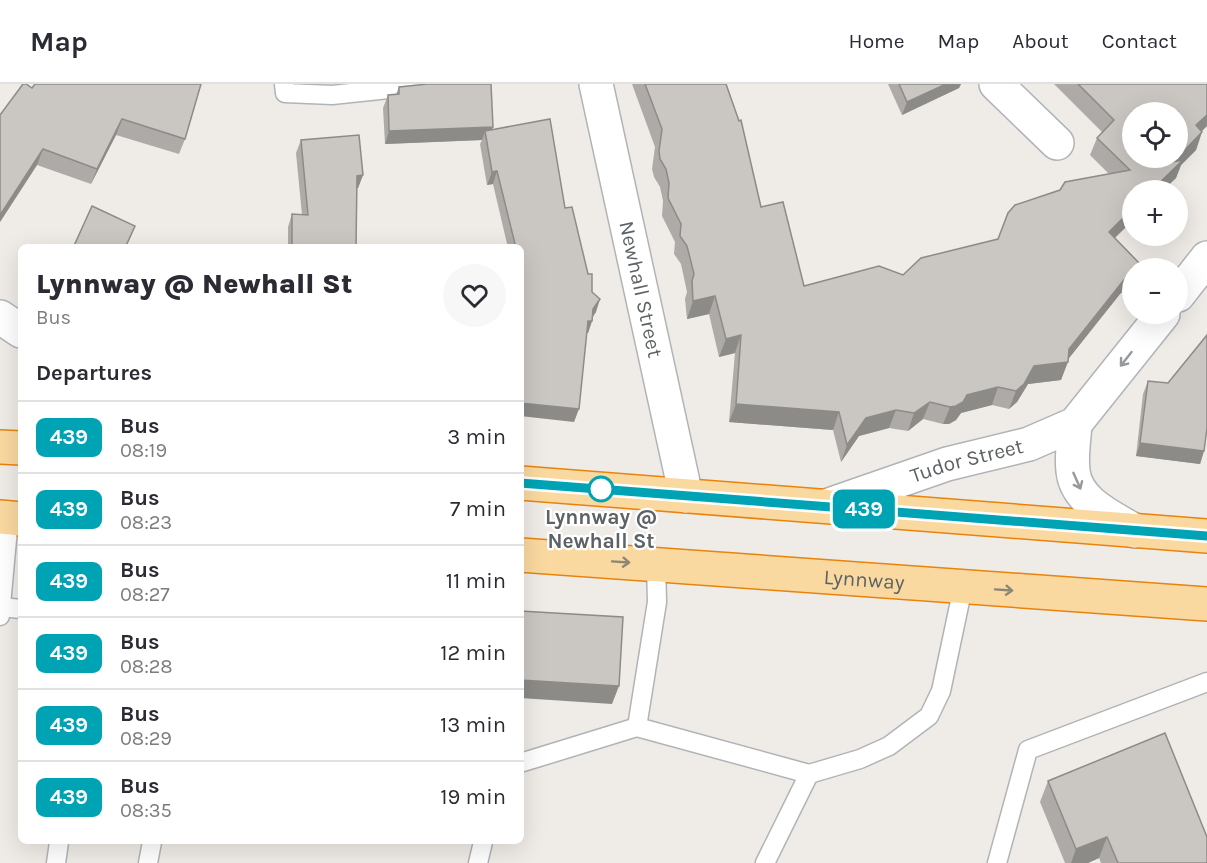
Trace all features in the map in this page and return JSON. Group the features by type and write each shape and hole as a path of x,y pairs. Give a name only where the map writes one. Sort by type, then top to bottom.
{"highway":[{"path":"0,447 18,448"},
{"path":"524,483 1207,536"},
{"name":"Lynnway","path":"524,555 1207,604"}],"street":[{"name":"Newhall Street","path":"596,84 686,495"},
{"path":"996,84 1057,143"},
{"path":"1188,282 1207,258"},
{"path":"0,317 18,329"},
{"name":"Tudor Street","path":"826,506 947,464 1029,444 1075,424 1155,324"},
{"path":"1075,424 1073,473 1081,490 1094,507 1135,531"}],"lane":[{"path":"284,84 285,93 332,95 436,84"},
{"path":"10,518 0,612 18,609"},
{"path":"637,727 657,602 656,565"},
{"path":"524,762 637,727 809,774 860,759 889,746 929,716 942,691 963,587"},
{"path":"996,862 1028,750 1207,682"},
{"path":"765,863 809,774"},
{"path":"56,863 59,844"},
{"path":"148,863 152,844"},
{"path":"478,863 483,844"}],"building":[{"path":"23,84 32,88 35,84 201,84 185,139 122,119 97,169 43,149 0,215 0,115"},
{"path":"427,84 491,84 493,127 389,131 388,95 399,94 399,87"},
{"path":"645,84 726,84 739,121 741,120 761,207 783,202 804,286 879,266 903,275 921,258 998,239 1008,213 1015,205 1060,190 1065,182 1130,170 1128,168 1175,168 1162,180 1122,180 1122,219 1109,232 1134,258 1122,258 1122,282 1069,349 1068,362 1034,366 1024,384 1016,391 998,387 967,395 963,402 956,406 950,407 930,402 914,413 896,410 866,418 847,445 839,412 736,404 741,335 726,339 715,296 693,301 694,274 687,246 680,236 681,224 668,198 669,183 666,169 660,159 662,129"},
{"path":"899,84 946,84 907,102"},
{"path":"1078,84 1207,84 1207,115 1196,125 1202,132 1188,147 1188,102 1122,102 1122,162 1097,138 1114,120"},
{"path":"550,119 565,208 572,207 588,274 592,274 592,292 600,299 593,309 592,321 588,321 579,409 524,403 524,244 515,244 497,171 492,172 485,131"},
{"path":"359,135 363,175 357,176 356,244 292,244 292,214 308,215 301,140"},
{"path":"92,206 135,226 127,244 75,244"},
{"path":"1207,335 1207,428 1204,451 1140,443 1148,381 1168,383"},
{"path":"524,611 623,617 619,686 524,680"},
{"path":"1165,733 1207,837 1207,863 1118,863 1107,837 1076,849 1048,781"}],"bus line":[{"name":"439","path":"524,483 1207,536"}],"place":[{"name":"Lynnway @ Newhall St","path":"601,489"}]}
